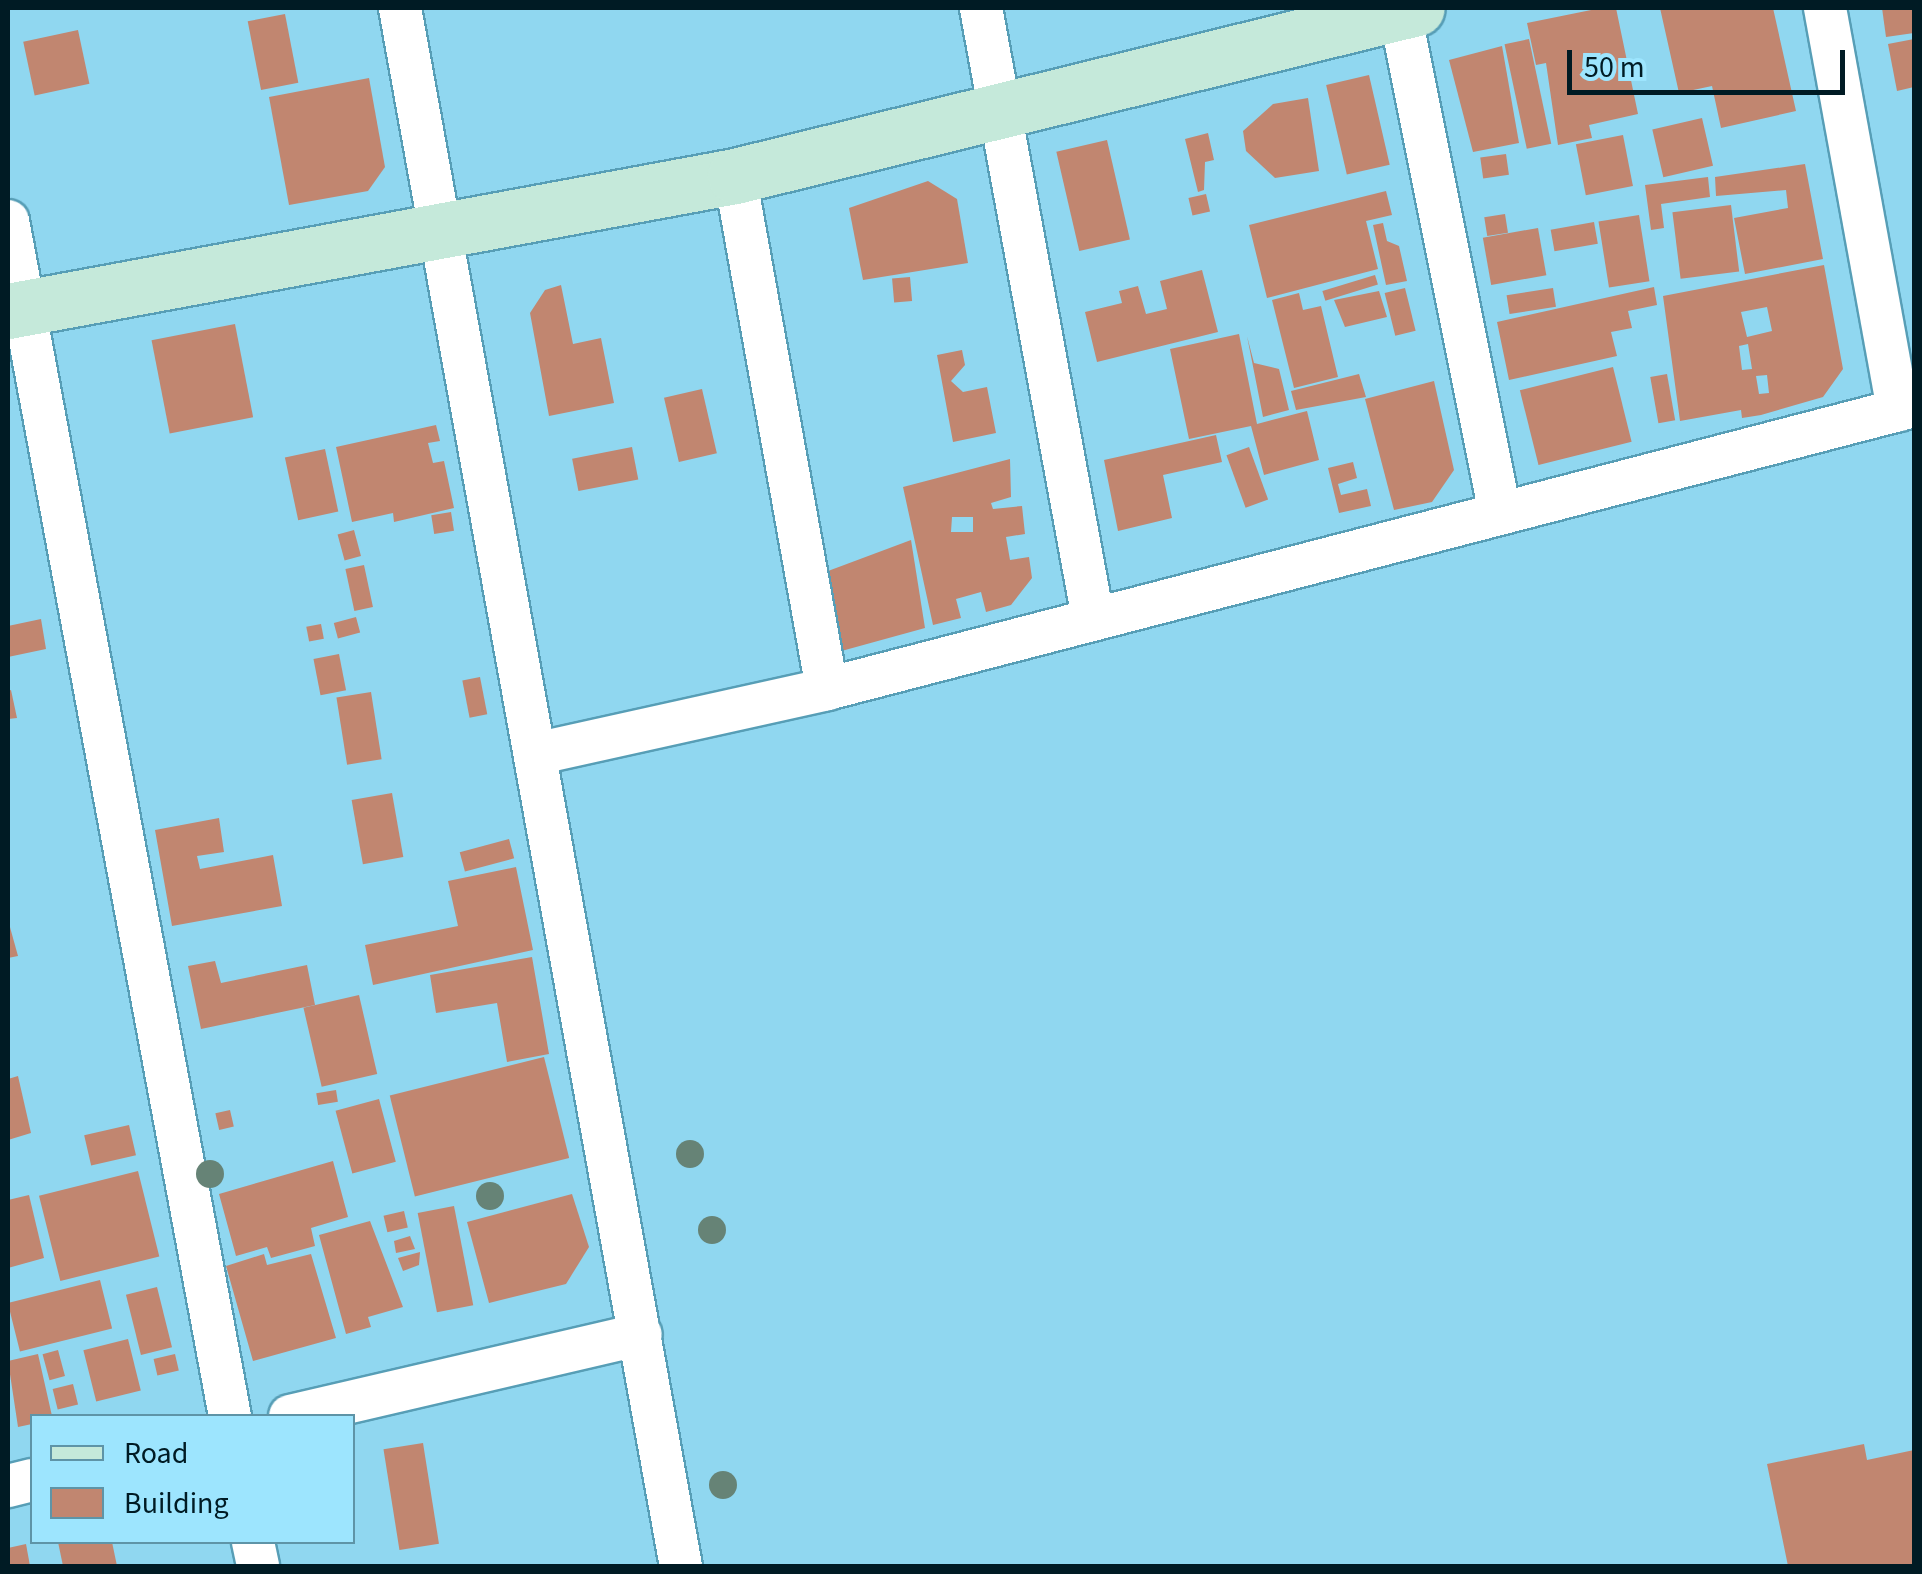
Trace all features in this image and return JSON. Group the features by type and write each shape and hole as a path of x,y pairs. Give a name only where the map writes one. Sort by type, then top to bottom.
{"street":[{"path":"400,8 681,1566"},
{"path":"981,8 1093,618"},
{"path":"535,754 827,689 1906,408 1825,8"},
{"path":"16,310 440,236 735,176 1406,9 1500,514"},
{"path":"735,176 827,689"},
{"path":"8,221 16,310 230,1414"},
{"path":"299,1414 641,1334"}],"building":[{"path":"1616,8 1638,114 1589,125 1592,138 1558,145 1546,63 1536,65 1527,23"},
{"path":"1660,8 1773,8 1796,111 1721,128 1712,86 1679,93"},
{"path":"1882,8 1914,8 1914,33 1886,37"},
{"path":"285,14 298,83 261,90 248,21"},
{"path":"78,30 89,84 35,95 23,42"},
{"path":"1529,39 1551,144 1527,149 1505,44"},
{"path":"1914,39 1914,87 1897,91 1888,44"},
{"path":"1502,46 1519,143 1473,152 1449,60"},
{"path":"1369,75 1390,165 1347,175 1326,85"},
{"path":"369,78 385,167 368,191 289,205 269,97"},
{"path":"1308,98 1319,171 1275,178 1246,151 1243,131 1273,104"},
{"path":"1702,118 1713,166 1663,177 1652,129"},
{"path":"1208,133 1214,160 1205,162 1204,190 1198,192 1185,139"},
{"path":"1623,135 1633,186 1586,195 1576,144"},
{"path":"1107,140 1130,239 1079,251 1056,152"},
{"path":"1506,154 1509,175 1483,178 1480,158"},
{"path":"1805,164 1823,259 1745,274 1734,218 1788,208 1786,190 1716,196 1715,177"},
{"path":"1708,177 1710,197 1661,204 1664,228 1651,230 1645,185"},
{"path":"928,181 957,199 968,263 863,280 849,208"},
{"path":"1386,191 1392,215 1366,221 1378,269 1267,298 1249,225"},
{"path":"1206,194 1210,212 1193,216 1188,198"},
{"path":"1731,205 1739,272 1681,279 1672,212"},
{"path":"1505,214 1508,233 1487,236 1484,217"},
{"path":"1639,215 1649,281 1609,288 1599,221"},
{"path":"1594,222 1598,244 1554,251 1551,230"},
{"path":"1383,223 1387,241 1399,246 1407,281 1386,285 1373,225"},
{"path":"1538,228 1546,275 1491,285 1483,238"},
{"path":"1824,265 1843,369 1823,397 1761,415 1742,418 1741,410 1680,421 1663,296","holes":["1767,307 1772,331 1747,337 1741,312","1748,344 1752,369 1742,370 1739,346","1767,375 1769,393 1759,394 1756,376"]},
{"path":"1202,270 1218,332 1097,362 1085,312 1122,303 1119,291 1138,286 1146,314 1167,309 1160,281"},
{"path":"1375,275 1378,285 1325,301 1322,291"},
{"path":"910,277 912,301 894,302 892,279"},
{"path":"561,285 573,344 601,338 614,403 549,416 530,313 545,290"},
{"path":"1654,287 1657,305 1628,311 1632,328 1611,332 1617,356 1509,380 1497,322"},
{"path":"1405,288 1416,331 1395,336 1385,293"},
{"path":"1553,288 1556,307 1510,314 1507,295"},
{"path":"1379,291 1387,317 1345,327 1334,300"},
{"path":"1299,293 1303,310 1321,306 1338,377 1294,388 1272,300"},
{"path":"235,324 253,417 170,433 152,340"},
{"path":"1239,334 1257,424 1307,411 1319,460 1264,475 1251,426 1189,439 1170,349"},
{"path":"1247,336 1254,363 1279,369 1289,410 1263,417"},
{"path":"962,350 965,365 951,381 963,392 987,387 996,433 953,442 937,355"},
{"path":"1613,367 1632,442 1538,465 1520,390"},
{"path":"1359,374 1366,397 1296,410 1291,391"},
{"path":"1667,374 1675,420 1658,423 1650,377"},
{"path":"1434,381 1454,470 1432,502 1394,510 1365,399"},
{"path":"702,389 717,453 679,462 664,398"},
{"path":"436,425 440,441 428,443 433,463 444,461 454,508 394,522 393,513 352,522 336,447"},
{"path":"1216,435 1222,462 1163,475 1172,518 1118,531 1104,460"},
{"path":"632,447 638,479 578,491 572,459"},
{"path":"1249,447 1268,500 1246,508 1226,455"},
{"path":"325,449 338,512 298,520 285,458"},
{"path":"1010,459 1011,497 991,503 993,509 1022,506 1025,534 1006,537 1010,560 1029,557 1032,578 1011,605 986,612 981,592 956,599 961,618 933,625 903,487","holes":["952,517 973,517 973,532 951,532"]},
{"path":"1353,462 1357,478 1338,484 1341,495 1367,489 1371,506 1339,513 1328,468"},
{"path":"451,512 454,531 434,534 431,515"},
{"path":"354,530 361,556 345,560 338,534"},
{"path":"911,540 925,628 827,655 812,577"},
{"path":"364,565 373,607 354,611 345,569"},
{"path":"356,617 360,632 338,638 334,623"},
{"path":"41,619 46,649 8,657 8,626"},
{"path":"321,624 324,639 309,642 306,627"},
{"path":"339,654 346,690 321,695 313,659"},
{"path":"480,677 487,714 470,718 462,680"},
{"path":"11,690 17,718 8,719 8,691"},
{"path":"371,692 382,759 347,765 336,697"},
{"path":"392,793 403,857 363,864 352,800"},
{"path":"219,818 224,852 197,856 200,869 273,855 282,906 172,926 155,830"},
{"path":"509,839 514,858 465,872 460,852"},
{"path":"516,867 533,950 373,985 365,945 458,926 448,881"},
{"path":"8,920 18,956 8,958"},
{"path":"532,957 549,1054 507,1062 497,1003 436,1013 430,975"},
{"path":"215,961 221,983 307,965 315,1005 201,1029 188,966"},
{"path":"359,995 377,1074 322,1087 303,1008"},
{"path":"544,1057 569,1158 415,1196 390,1095"},
{"path":"18,1076 31,1133 8,1140 8,1079"},
{"path":"336,1090 338,1102 318,1105 316,1093"},
{"path":"379,1099 396,1162 352,1173 336,1111"},
{"path":"230,1110 234,1127 219,1130 215,1113"},
{"path":"129,1125 136,1155 91,1166 84,1135"},
{"path":"333,1161 348,1217 311,1228 315,1246 271,1258 267,1247 236,1256 219,1194"},
{"path":"138,1171 159,1256 60,1281 39,1196"},
{"path":"572,1194 589,1247 566,1284 489,1303 467,1222"},
{"path":"29,1195 44,1258 8,1268 8,1200"},
{"path":"454,1206 473,1305 437,1312 418,1213"},
{"path":"404,1211 408,1228 387,1232 384,1216"},
{"path":"370,1221 403,1307 368,1317 371,1327 346,1334 319,1235"},
{"path":"410,1236 415,1249 396,1253 394,1241"},
{"path":"420,1252 419,1265 403,1271 398,1258"},
{"path":"264,1254 267,1265 311,1254 336,1338 253,1361 226,1266"},
{"path":"100,1280 112,1329 20,1351 8,1303"},
{"path":"157,1287 172,1347 141,1355 126,1295"},
{"path":"128,1339 141,1390 96,1402 83,1350"},
{"path":"58,1350 65,1376 50,1380 43,1354"},
{"path":"38,1354 52,1414 30,1414 30,1424 18,1427 8,1361"},
{"path":"175,1354 179,1371 157,1376 154,1359"},
{"path":"73,1384 78,1404 58,1409 53,1389"},
{"path":"423,1443 439,1544 399,1550 383,1449"},
{"path":"1864,1444 1867,1460 1914,1450 1914,1566 1788,1566 1767,1464"},
{"path":"26,1544 30,1566 8,1566 8,1548"},
{"path":"58,1544 112,1544 117,1566 63,1566"}]}
